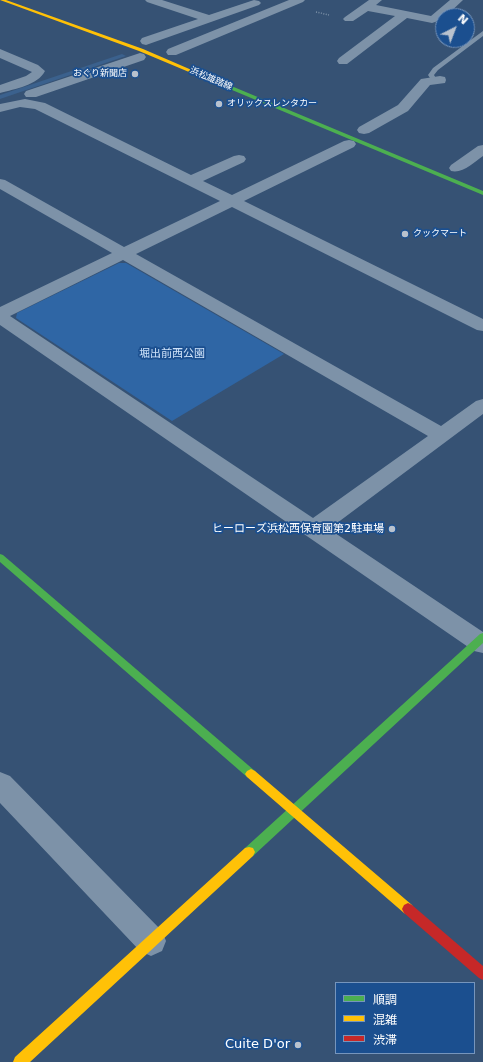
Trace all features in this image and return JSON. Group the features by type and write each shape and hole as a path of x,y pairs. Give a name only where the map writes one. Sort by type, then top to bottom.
{"main road":[{"name":"浜松雄踏線","path":"2,0 141,50 483,192"},
{"name":"浜松雄踏線","path":"141,39 187,58"},
{"path":"360,129 378,136"},
{"path":"0,557 483,974"},
{"path":"20,1062 482,640"}],"street":[{"path":"151,0 209,19"},
{"path":"164,48 299,0"},
{"path":"349,19 376,0"},
{"path":"366,7 432,20 437,18 458,0"},
{"path":"141,39 255,4"},
{"path":"343,61 404,15"},
{"path":"0,53 39,71 37,76 31,79 0,89"},
{"path":"31,94 140,57"},
{"path":"360,129 402,108 422,85 426,82 437,80"},
{"path":"0,108 22,102 33,103 483,326"},
{"path":"0,314 349,144"},
{"path":"457,168 483,149"},
{"path":"191,181 239,159"},
{"path":"0,183 442,435"},
{"path":"0,317 314,529 482,640"},
{"path":"314,529 483,405"},
{"path":"0,784 151,941"}],"lane":[{"path":"437,80 431,75 435,69 483,33"}],"green space":[{"name":"堀出前西公園","path":"119,263 126,263 284,354 172,421 16,318 17,313"}],"shaded area":[{"path":"122,54 126,56 0,99 0,95"}],"traffic: fast":[{"path":"191,71 483,193"},
{"path":"0,557 251,774"},
{"path":"249,852 483,637"}],"traffic: slow":[{"path":"2,0 141,50 191,71"},
{"path":"251,774 408,909"},
{"path":"20,1062 249,852"}],"traffic: jam":[{"path":"408,909 483,974"}],"place":[{"name":"おぐり新聞店","path":"135,74"},
{"name":"オリックスレンタカー","path":"219,104"},
{"name":"クックマート","path":"405,234"},
{"name":"ヒーローズ浜松西保育園第2駐車場","path":"392,529"},
{"name":"Cuite D'or","path":"298,1045"}]}
